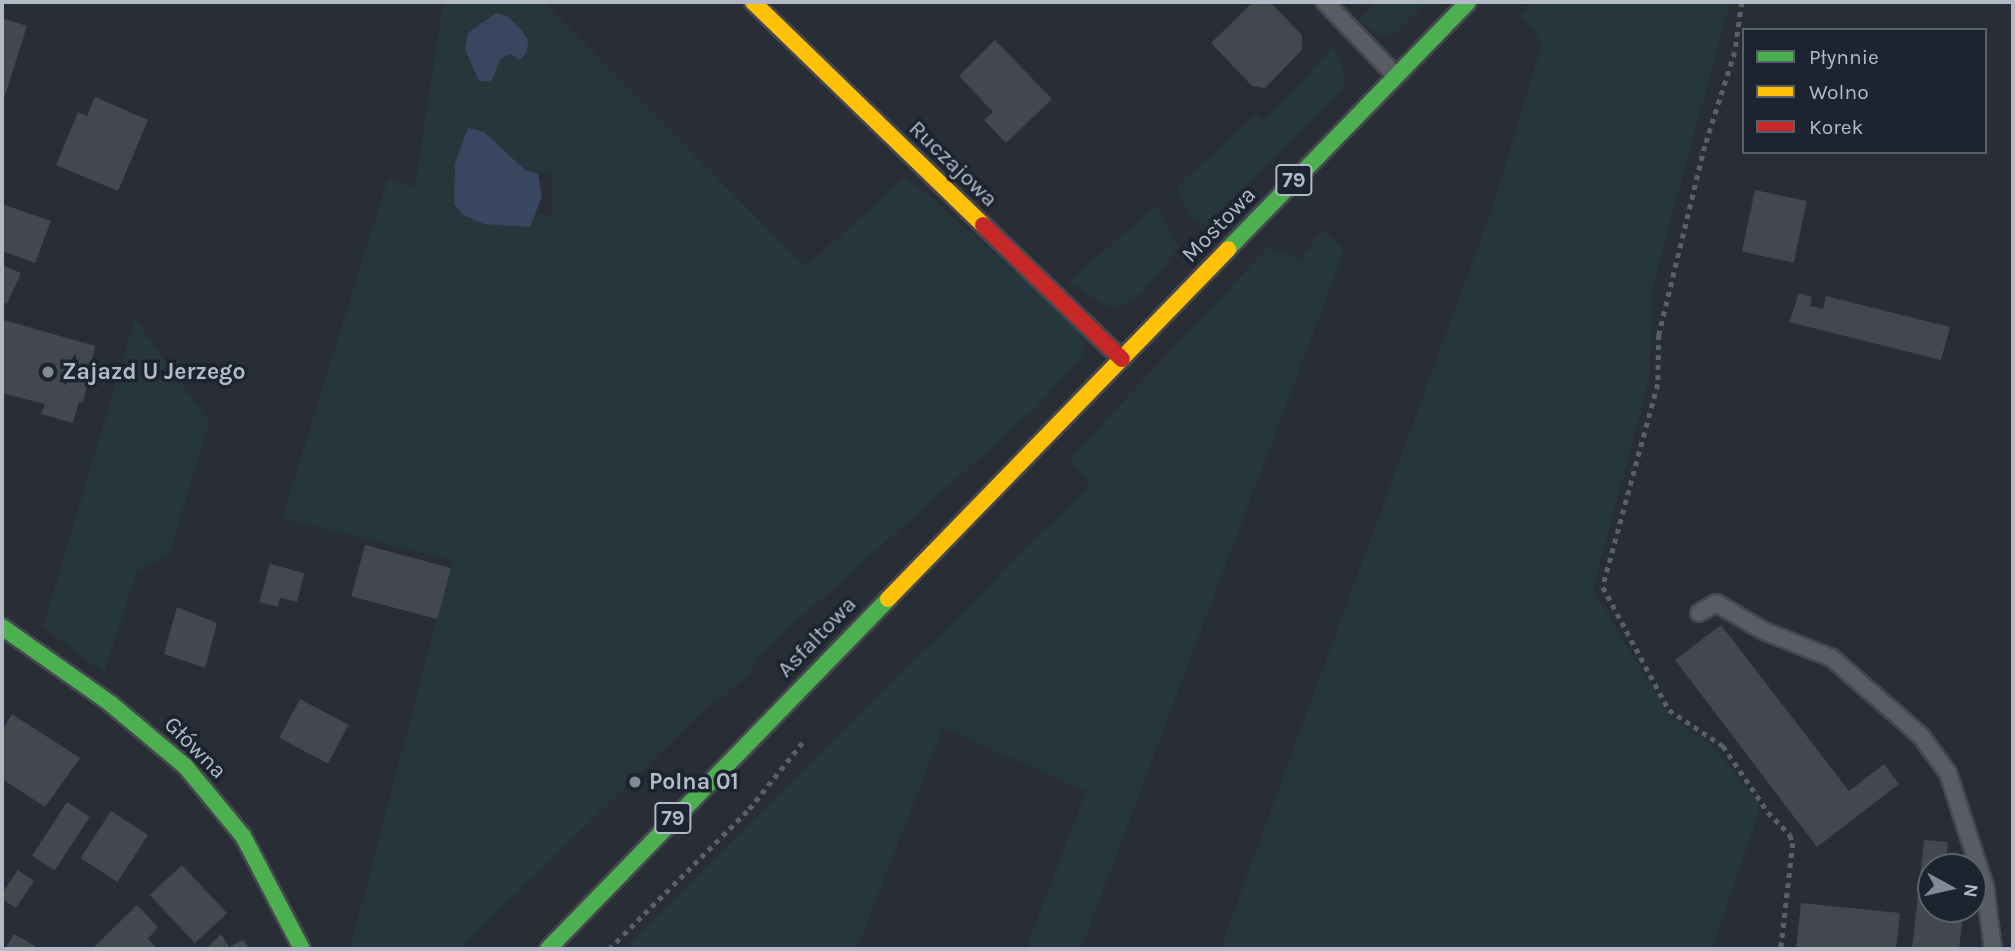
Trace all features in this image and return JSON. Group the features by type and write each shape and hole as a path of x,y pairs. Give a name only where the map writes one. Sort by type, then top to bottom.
{"main road":[{"name":"Ruczajowa","path":"753,2 1122,359"},
{"name":"Mostowa","path":"1122,359 1468,2"},
{"name":"Asfaltowa","path":"548,949 1122,359"},
{"name":"Główna","path":"2,626 111,704 185,765 243,836 302,949"}],"lane":[{"path":"1325,2 1395,75"},
{"path":"1699,613 1716,603 1764,631 1832,658 1921,736 1948,773 1985,886 1993,949"}],"path":[{"path":"1742,2 1735,52 1705,146 1658,335 1658,384 1603,587 1669,710 1723,746 1793,843 1781,949"}],"shaded area":[{"path":"443,2 543,2 806,267 906,176 1087,335 1083,354 1038,406 762,652 750,672 719,701 715,699 460,949 350,949 452,561 282,518 388,178 415,187","holes":["509,157 526,171 551,173 553,219 538,211 530,227"]},
{"path":"1376,2 1427,2 1393,35 1379,36 1359,20"},
{"path":"1531,2 1730,2 1653,285 1649,379 1593,590 1671,718 1715,748 1761,806 1712,949 1220,949 1494,203 1542,43 1520,14"},
{"path":"1333,47 1345,74 1344,88 1206,224 1190,219 1177,186 1256,115 1263,122"},
{"path":"1157,205 1178,249 1139,296 1119,307 1104,305 1068,282"},
{"path":"1323,229 1344,251 1081,949 1026,949 1086,791 943,728 857,949 624,949 1089,485 1070,458 1268,247 1300,260"},
{"path":"135,319 209,422 169,555 137,571 104,673 43,627"}],"water":[{"path":"496,13 509,17 521,30 528,40 527,52 520,60 511,54 501,58 491,82 479,81 465,49 468,33"},
{"path":"468,128 484,132 526,171 538,173 542,197 530,227 484,224 463,215 454,204 455,163"}],"building":[{"path":"1253,2 1270,2 1302,35 1302,50 1265,88 1252,86 1211,43"},
{"path":"2,18 27,26 4,99 2,98"},
{"path":"995,40 1052,99 1006,143 984,120 993,112 959,76"},
{"path":"95,97 148,120 118,191 56,165 78,112 87,116"},
{"path":"1755,190 1807,201 1794,263 1742,252"},
{"path":"2,204 51,221 35,263 2,251"},
{"path":"2,265 21,273 7,304 2,302"},
{"path":"1799,293 1812,297 1810,306 1823,309 1826,296 1950,327 1941,360 1789,322"},
{"path":"4,320 95,346 83,403 79,402 73,423 41,414 45,404 2,393"},
{"path":"365,545 451,568 437,619 351,596"},
{"path":"270,564 304,573 297,602 280,598 278,607 259,602"},
{"path":"177,607 217,623 205,668 164,654"},
{"path":"1721,625 1849,791 1884,764 1899,784 1817,847 1675,660"},
{"path":"300,699 349,725 328,764 279,738"},
{"path":"12,714 80,758 45,807 2,779 2,731"},
{"path":"67,802 90,817 55,870 32,856"},
{"path":"111,811 148,835 117,882 81,858"},
{"path":"1924,840 1948,842 1947,853 1923,853"},
{"path":"182,865 227,913 195,943 150,895"},
{"path":"18,870 34,881 16,908 2,899 2,893"},
{"path":"1801,903 1900,913 1896,949 1796,949"},
{"path":"1917,904 1917,923 1962,923 1959,949 1912,949"},
{"path":"137,905 158,927 148,939 158,949 92,949"},
{"path":"14,934 40,949 5,949"},
{"path":"221,934 229,947 243,940 250,949 206,949"}],"traffic: fast":[{"path":"1228,249 1468,2"},
{"path":"548,949 888,599"},
{"path":"2,627 111,704 185,766 243,836 302,949"}],"traffic: slow":[{"path":"753,2 983,225"},
{"path":"888,599 1228,249"}],"traffic: jam":[{"path":"983,225 1122,359"}],"place":[{"name":"Zajazd U Jerzego","path":"48,372"},
{"name":"Polna 01","path":"635,782"}]}
